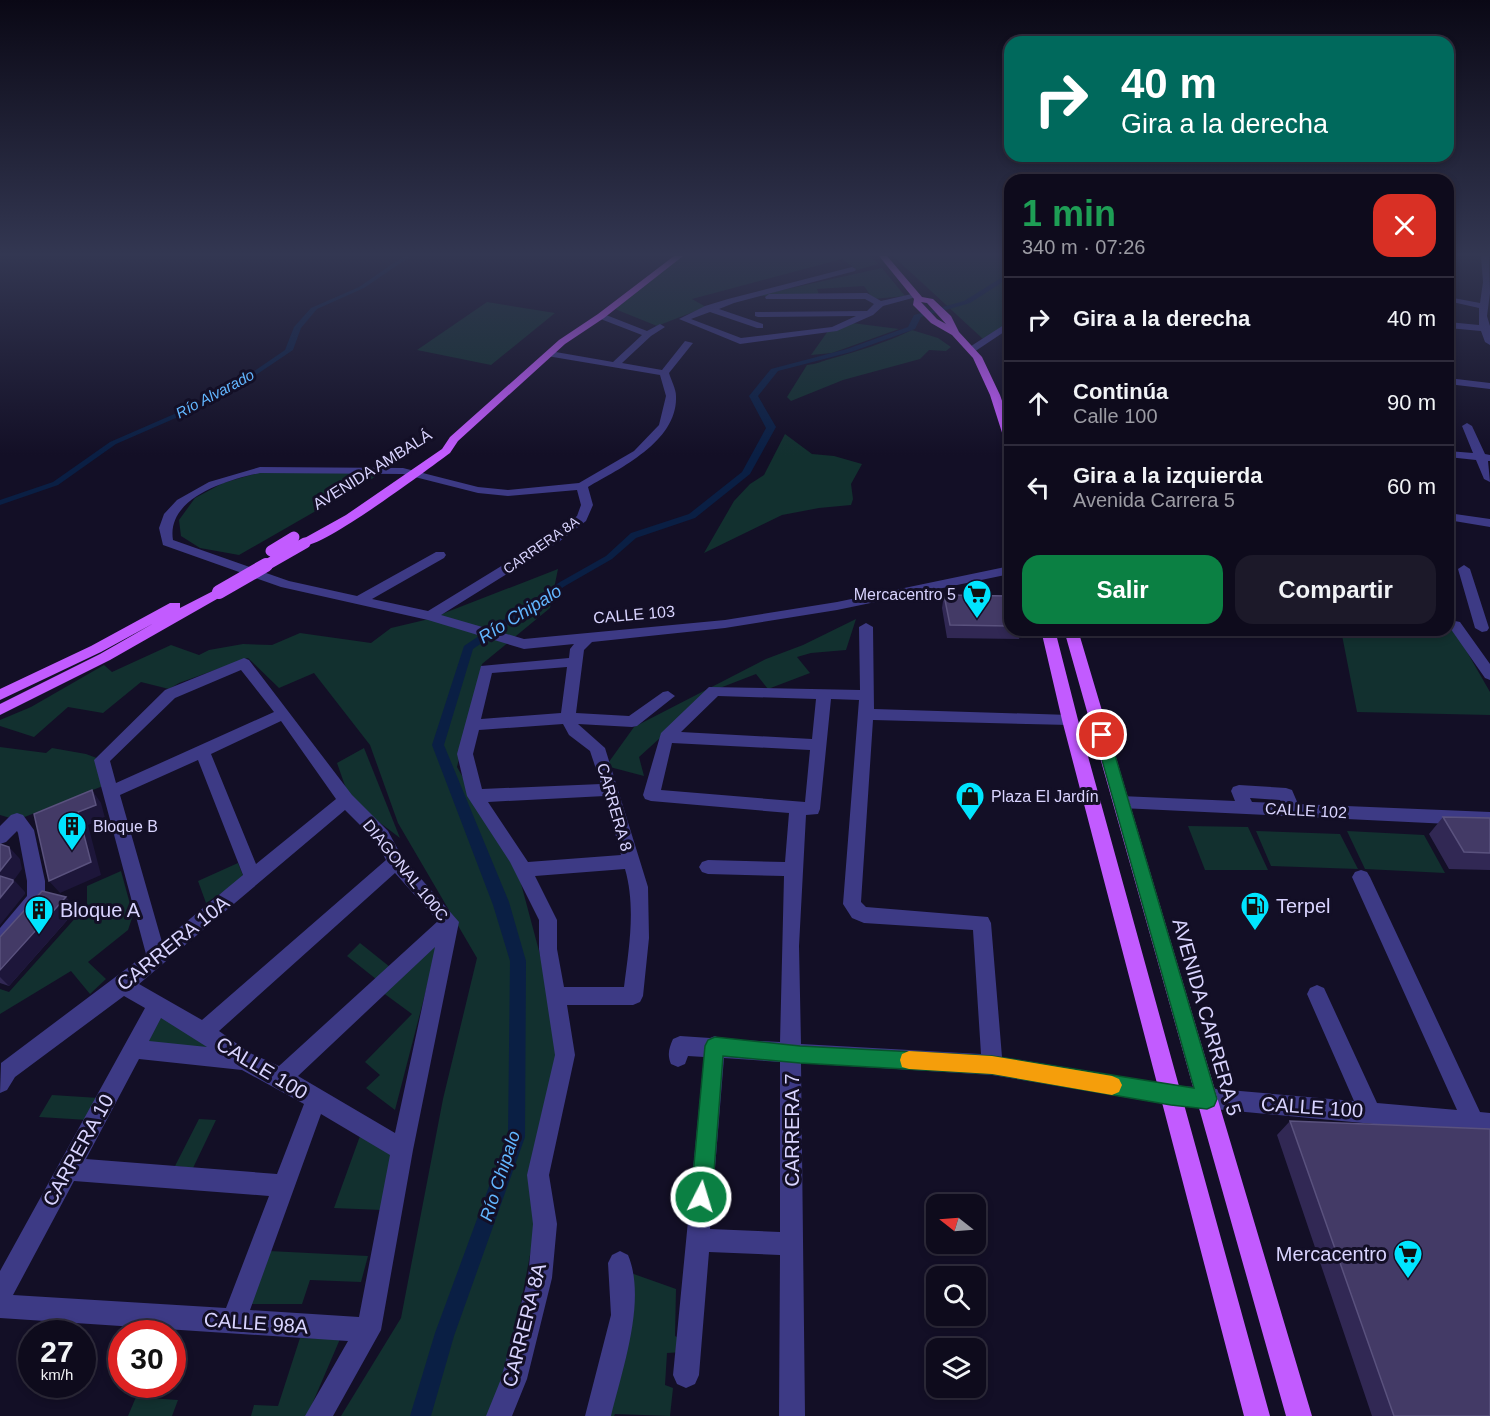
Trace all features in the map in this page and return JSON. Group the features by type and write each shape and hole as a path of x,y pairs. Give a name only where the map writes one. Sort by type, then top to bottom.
{"main road":[{"name":"AVENIDA AMBALÁ","path":"0,710 105,657 300,540 339,513 446,451 454,439 550,354 593,322"},
{"path":"936,322 955,333 981,364 995,395 1004,423"},
{"path":"950,322 955,333"},
{"name":"AVENIDA AMBALÁ","path":"0,695 214,590"},
{"path":"1049,636 1257,1416"},
{"name":"AVENIDA CARRERA 5","path":"1073,636 1299,1416"}],"street":[{"path":"617,322 648,334"},
{"path":"690,322 740,341 834,329 850,322"},
{"path":"749,322 760,326"},
{"path":"759,322 762,338"},
{"path":"1454,325 1486,328 1490,342"},
{"path":"616,364 648,334 660,327"},
{"path":"971,350 1004,328"},
{"path":"664,373 688,343"},
{"path":"550,354 664,373"},
{"path":"409,472 478,490 508,493 582,486 638,453 664,426 671,396 664,373"},
{"path":"1454,382 1490,386"},
{"path":"1467,426 1485,458 1490,479"},
{"path":"1454,455 1485,458"},
{"name":"CALLE 103","path":"409,472 278,469 239,473 186,500 166,523 163,534 167,543 265,578 430,616 524,644 725,624 837,606 1004,571"},
{"name":"CARRERA 8A","path":"430,616 556,538 582,518 587,505 582,486"},
{"path":"1454,518 1490,523"},
{"path":"357,601 440,555"},
{"path":"1454,624 1484,625 1464,569"},
{"path":"866,627 867,695 852,904 858,912 864,915 982,923 992,1065"},
{"path":"1454,628 1490,675"},
{"path":"568,718 577,649 590,636"},
{"path":"557,996 548,949 548,920 523,870 475,796 465,754 486,669 575,662"},
{"name":"DIAGONAL 100C","path":"110,793 102,760 170,694 244,663 346,800 382,836 396,862 450,922 402,1150 369,1330"},
{"path":"805,808 651,795 666,737 714,691 867,695"},
{"name":"CARRERA 7","path":"792,1416 790,946 793,869 818,745 824,694"},
{"path":"471,725 568,718 632,722 668,696"},
{"path":"156,956 110,793 284,714"},
{"path":"865,714 1070,720"},
{"name":"CARRERA 8","path":"557,996 633,996 640,938 639,887 603,763 597,748 574,731 568,718"},
{"path":"666,737 818,745"},
{"path":"203,752 253,878"},
{"path":"475,796 610,790"},
{"path":"1246,807 1239,791 1289,802"},
{"name":"CARRERA 10A","path":"3,1075 123,985 346,800"},
{"name":"CALLE 102","path":"1121,802 1246,807 1289,802 1490,819"},
{"path":"0,815 17,820 26,830 36,881 36,898 0,942"},
{"path":"0,837 17,820"},
{"path":"523,870 631,861"},
{"path":"202,1032 396,862"},
{"path":"708,867 793,869"},
{"path":"1361,877 1482,1124"},
{"path":"281,1078 450,922"},
{"name":"CALLE 100","path":"123,985 202,1032 243,1060 281,1078 402,1150"},
{"path":"1317,994 1370,1112"},
{"name":"CARRERA 8A","path":"499,1416 514,1379 540,1278 544,1224 538,1175 565,1055 557,996"},
{"name":"CARRERA 10","path":"0,1295 157,1006"},
{"name":"CALLE 100","path":"678,1057 680,1046 715,1046 792,1054 992,1065 1171,1095 1482,1124"},
{"path":"686,1375 715,1046"},
{"path":"134,1049 243,1060"},
{"path":"233,1322 316,1100"},
{"path":"68,1169 283,1186"},
{"path":"698,1240 792,1244"},
{"path":"598,1416 623,1315 620,1263"},
{"name":"CALLE 98A","path":"0,1306 369,1330"},
{"path":"318,1416 369,1330"}],"green space":[{"path":"458,322 544,322 491,365 417,350"},
{"path":"647,322 667,322 657,326"},
{"path":"965,322 1004,322 1004,325 983,339"},
{"path":"852,323 899,329 832,353 811,355 828,331"},
{"path":"912,330 938,338 951,347 946,351 929,350 920,359 843,380 791,401 787,397 807,365 892,339"},
{"path":"785,434 812,454 834,456 862,464 851,484 853,499 851,505 782,515 704,553 734,501 750,484 764,475"},
{"path":"261,472 382,473 239,555 200,548 181,536 179,520 195,498 223,483"},
{"path":"558,569 550,608 482,664 457,767 519,876 554,1007 559,1102 508,1371 490,1416 341,1416 401,1318 443,1099 477,958 398,823 370,745 314,673 279,688 248,658 179,683 169,689 141,682 103,713 68,707 34,737 0,726 0,720 31,707 104,665 112,672 171,645 199,655 209,650 243,644 272,645 300,633 371,643 391,628 429,619"},
{"path":"856,619 846,650 811,653 797,657 810,673 768,689 756,674 712,691 639,757 644,776 606,766 634,727 766,659 803,645"},
{"path":"1455,631 1490,692 1490,715 1357,712 1342,636 1454,636"},
{"path":"0,747 46,753 52,748 86,754 102,760 108,784 17,820 0,815"},
{"path":"364,748 400,838 350,800 337,763"},
{"path":"1188,826 1248,827 1268,870 1205,870"},
{"path":"1256,831 1340,834 1358,869 1271,866"},
{"path":"1347,831 1424,835 1445,873 1365,869"},
{"path":"238,863 244,878 206,903 198,881"},
{"path":"121,871 133,915 128,930 88,962 106,979 90,994 71,971 0,1014 0,989 9,992 87,905 87,886"},
{"path":"440,936 395,1110 366,1088 380,1075 365,1062 412,1014 382,992"},
{"path":"360,943 390,967 376,979 347,956"},
{"path":"157,1006 243,1060 134,1049"},
{"path":"52,1095 99,1098 88,1120 39,1117"},
{"path":"199,1119 216,1120 193,1168 175,1166"},
{"path":"360,1136 395,1151 382,1210 334,1208"},
{"path":"269,1251 368,1256 361,1282 310,1280 302,1304 250,1304"},
{"path":"614,1267 676,1289 675,1336 685,1341 683,1352 667,1353 665,1385 673,1388 670,1416 615,1414 614,1416 599,1416 615,1358"},
{"path":"300,1338 340,1339 307,1416 251,1416 254,1405 278,1406"},
{"path":"136,1398 178,1400 172,1416 128,1416"}],"water":[{"name":"Río Alvarado","path":"298,322 306,322 301,328 293,350 250,379 201,407 116,444 58,485 0,505 0,500 53,482 110,442 195,405 244,378 285,350 294,327"},
{"name":"Río Chipalo","path":"910,322 918,322 915,329 851,352 778,371 758,396 776,427 750,474 695,518 636,538 612,559 565,586 473,649 444,745 509,902 526,961 525,1137 454,1336 431,1416 410,1416 435,1333 508,1135 510,961 493,905 432,745 464,646 560,582 606,556 631,533 689,514 742,472 766,428 749,396 771,369 847,349 908,327"}],"building":[{"path":"944,595 1004,596 1004,626 950,625"},
{"path":"92,790 96,805 78,812 91,862 49,881 34,814"},
{"path":"1443,817 1490,818 1490,853 1464,852"},
{"path":"0,844 9,847 11,857 0,871"},
{"path":"0,876 13,880 13,882 0,898"},
{"path":"42,891 66,897 0,970 0,937"},
{"name":"Mercacentro","path":"1290,1121 1490,1129 1490,1416 1394,1416"}],"slow traffic":[{"path":"909,1060 992,1065 1112,1085"}],"place":[{"name":"Mercacentro 5","path":"977,620"},
{"name":"Plaza El Jardín","path":"970,822"},
{"name":"Bloque B","path":"72,852"},
{"name":"Terpel","path":"1255,932"},
{"name":"Bloque A","path":"39,936"},
{"name":"Mercacentro","path":"1408,1280"}],"route":[{"path":"701,1197 715,1046 800,1054 992,1065 1207,1099 1102,735"}]}
